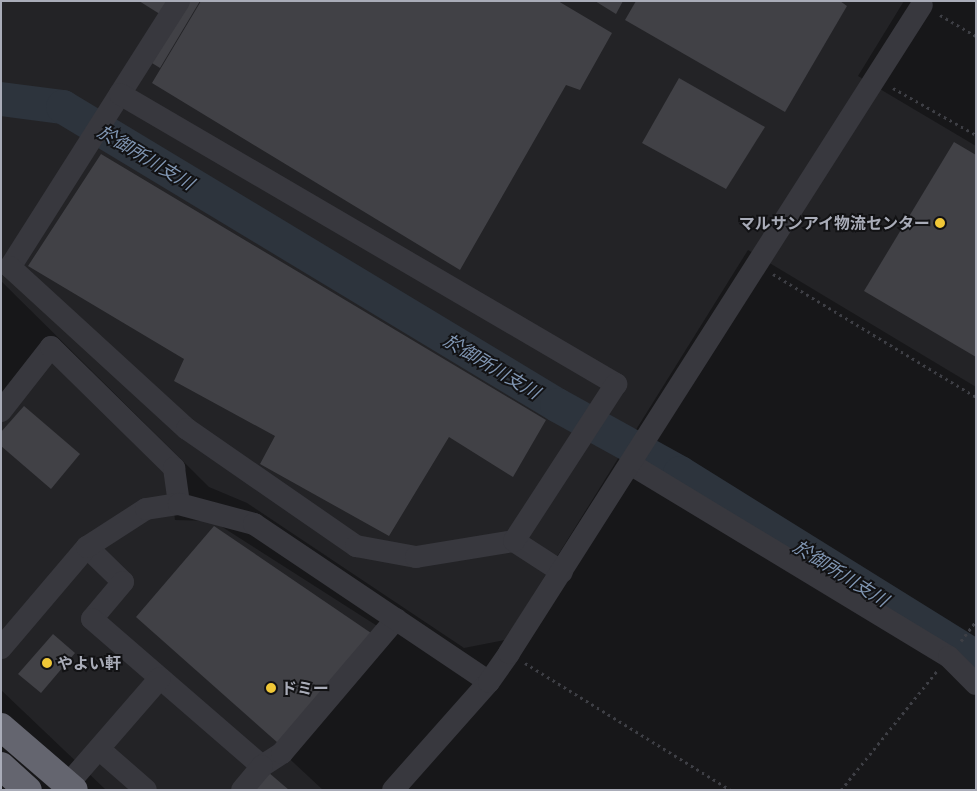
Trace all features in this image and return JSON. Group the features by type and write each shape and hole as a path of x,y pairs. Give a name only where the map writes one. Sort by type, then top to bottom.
{"highway":[{"path":"1,727 71,787"},
{"path":"1,766 28,790"}],"street":[{"path":"176,2 10,267 187,429 356,546 416,558 514,541 562,572"},
{"path":"393,790 489,682 509,653 632,465 873,76 922,5"},
{"path":"120,94 616,384 514,541"},
{"path":"1,412 51,347 174,468 179,504"},
{"path":"632,465 949,657 976,684"},
{"path":"1,648 87,547 146,509 179,504 254,524 489,682"},
{"path":"87,547 123,582 92,619 262,766"},
{"path":"242,790 262,766 282,753 396,619"},
{"path":"71,787 99,749 160,678"},
{"path":"99,749 146,790"}],"path":[{"path":"922,5 976,36"},
{"path":"873,76 976,135"},
{"path":"757,265 976,397"},
{"path":"841,790 976,621"},
{"path":"509,653 731,790"}],"shaded area":[{"path":"1,1 904,1 858,76 976,146 976,387 748,250 505,640 464,648 247,503 209,487 1,281"},
{"path":"51,361 169,470 175,520 213,521 382,629 279,749 323,790 106,790 1,690 1,418"}],"building":[{"path":"139,1 200,1 160,68 139,55 163,16"},
{"path":"201,1 558,1 612,33 580,90 566,85 460,270 152,83"},
{"path":"595,1 623,1 616,14"},
{"path":"636,1 840,1 847,6 785,112 625,20"},
{"path":"679,78 765,127 726,189 642,143"},
{"name":"マルサンアイ物流センター","path":"954,142 976,155 976,357 864,291"},
{"path":"101,154 546,420 513,477 449,437 389,536 260,464 275,436 174,381 184,359 28,266"},
{"path":"24,406 80,454 51,489 1,446 1,432"},
{"name":"ドミー","path":"214,526 371,633 278,743 136,617"},
{"name":"やよい軒","path":"53,634 75,653 41,693 18,674"},
{"path":"268,772 289,790 253,790"}],"waterway":[{"name":"於御所川支川","path":"1,99 63,107 557,405 680,473 976,657"}],"place":[{"name":"マルサンアイ物流センター","path":"940,223"},
{"name":"やよい軒","path":"47,663"},
{"name":"ドミー","path":"271,688"}]}
